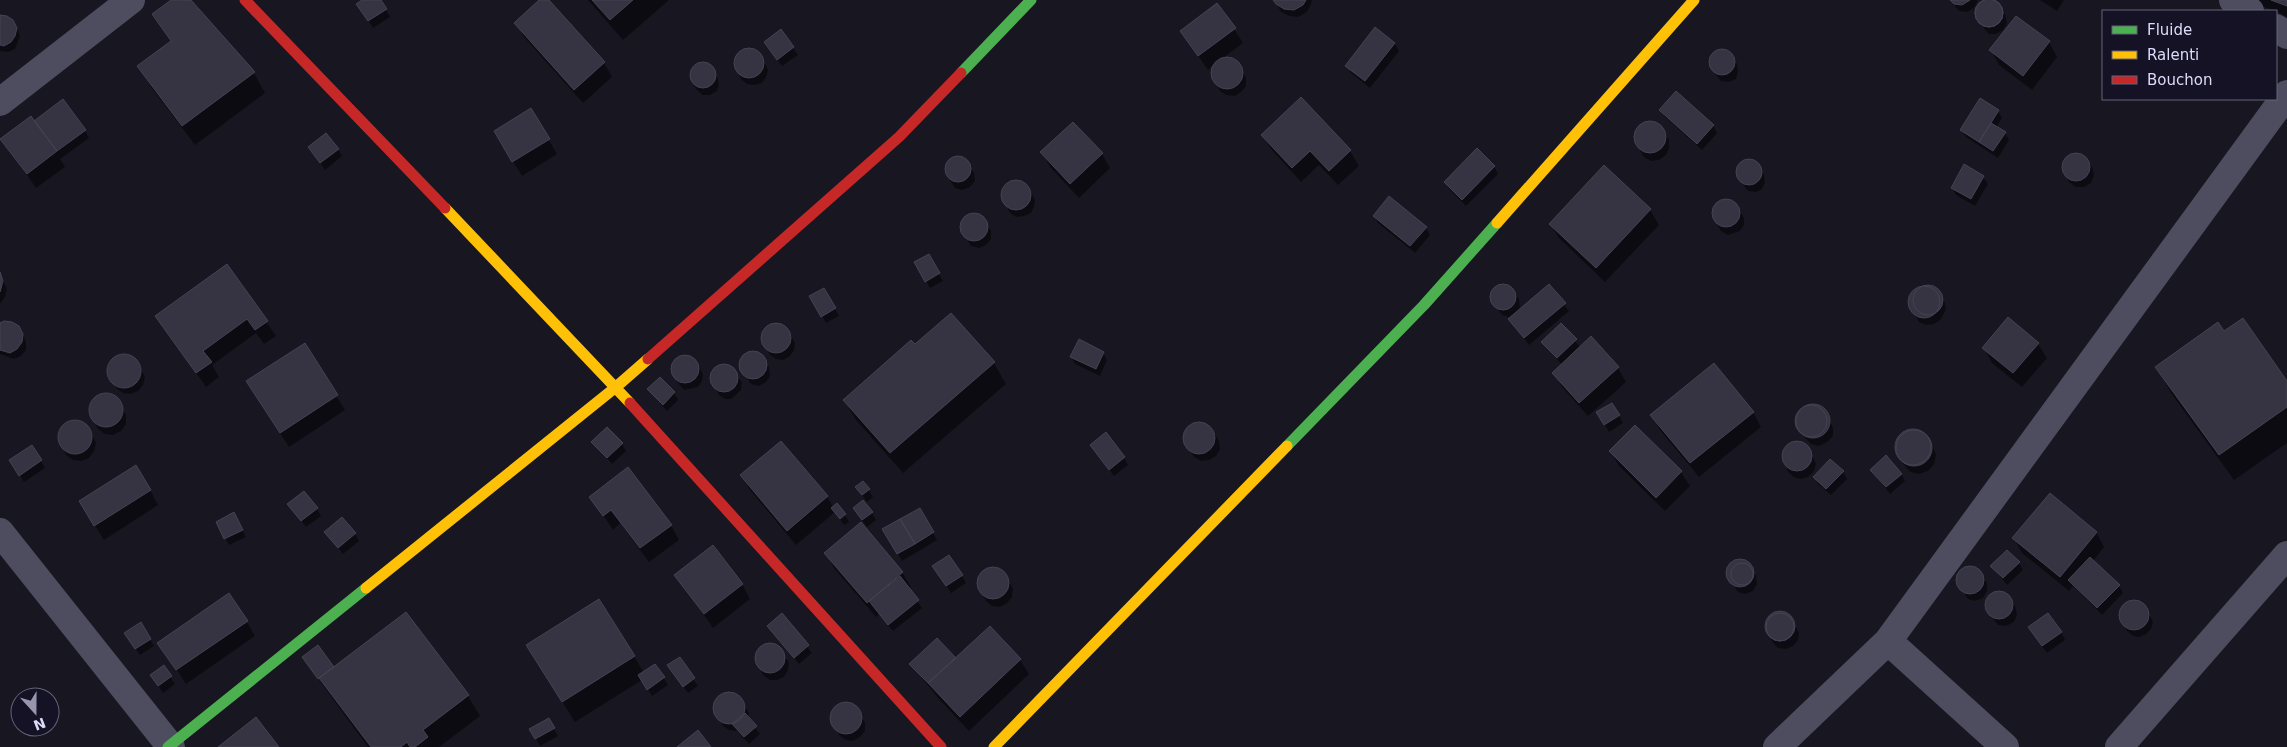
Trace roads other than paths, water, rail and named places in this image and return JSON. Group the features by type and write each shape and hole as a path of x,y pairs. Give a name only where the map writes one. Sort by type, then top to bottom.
{"street":[{"path":"0,102 131,0"},
{"path":"245,0 616,387 941,747"},
{"path":"5,546 170,746 616,387 899,137 1031,0"},
{"path":"994,747 1424,305 1694,0"},
{"path":"2233,0 2248,10"},
{"path":"1777,747 1888,641 2287,94"},
{"path":"2119,747 2285,560"},
{"path":"1888,641 2006,747"}]}
